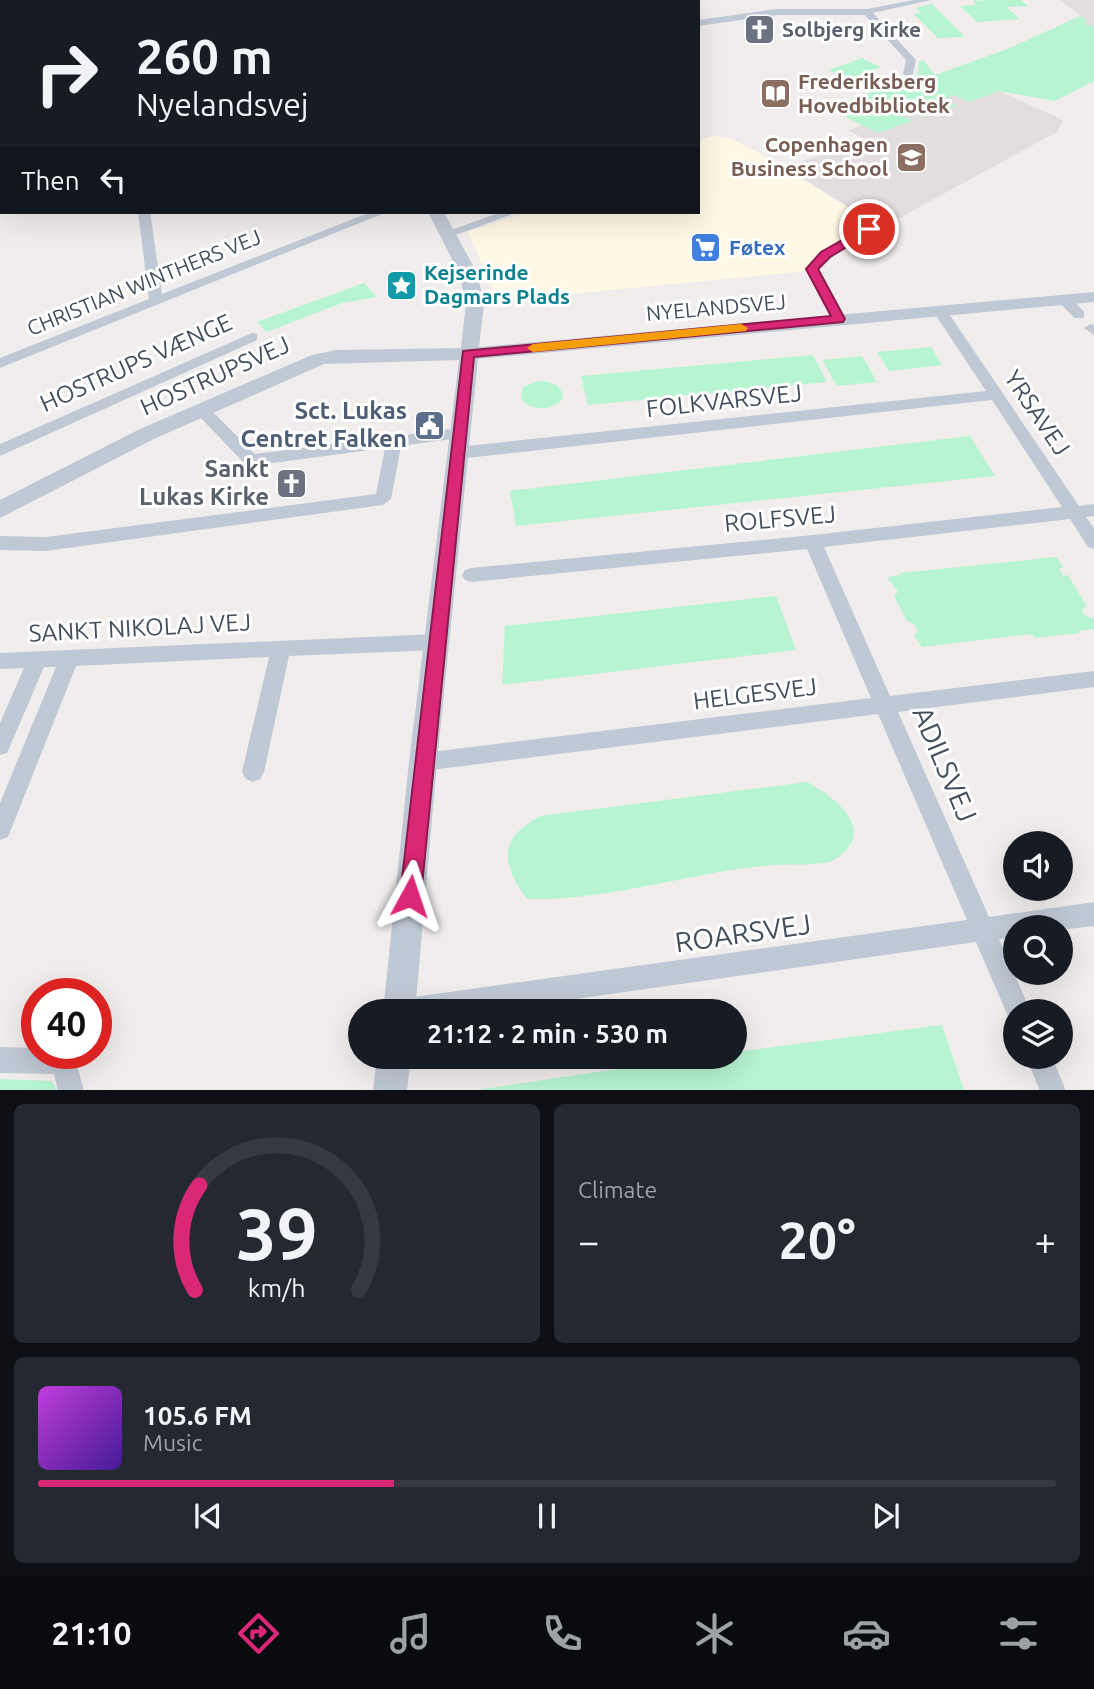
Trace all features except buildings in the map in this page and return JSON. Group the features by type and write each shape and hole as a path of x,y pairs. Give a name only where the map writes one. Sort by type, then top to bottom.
{"street":[{"path":"700,23 777,12 867,12 927,0"},
{"path":"867,12 911,60 908,74"},
{"path":"144,214 156,301"},
{"name":"CHRISTIAN WINTHERS VEJ","path":"0,363 376,214"},
{"path":"400,999 423,762 475,303 473,288 449,233 437,214"},
{"path":"449,233 506,214"},
{"path":"839,319 812,269 825,255 876,223"},
{"name":"NYELANDSVEJ","path":"468,354 1094,297"},
{"path":"1066,301 1079,315"},
{"name":"YRSAVEJ","path":"940,311 1094,542"},
{"name":"HOSTRUPS VÆNGE","path":"0,450 110,398 252,337"},
{"name":"HOSTRUPSVEJ","path":"0,510 201,409 319,359 336,356 468,354"},
{"name":"FOLKVARSVEJ","path":"201,409 251,460 394,441 530,445 995,395"},
{"path":"0,543 46,544 383,499 394,441"},
{"name":"ROLFSVEJ","path":"471,575 813,542 1094,510"},
{"name":"ADILSVEJ","path":"813,542 1013,999"},
{"name":"SANKT NIKOLAJ VEJ","path":"0,661 437,642"},
{"name":"SANKT NIKOLAJ VEJ","path":"253,772 281,648"},
{"path":"0,830 70,657"},
{"path":"0,746 38,659"},
{"name":"HELGESVEJ","path":"423,762 1094,679"},
{"name":"ROARSVEJ","path":"484,999 1094,914"},
{"path":"0,1060 64,1061 71,1090"},
{"path":"390,1090 393,1069"},
{"path":"1044,1069 1053,1090"}],"shaded area":[{"path":"1060,0 1094,0 1094,27 1083,24 1086,20"},
{"name":"Copenhagen Business School","path":"999,91 1063,120 1057,132 881,228 786,167 823,154 818,147 823,141 842,139 855,143 864,139 848,130 863,125 911,121 897,113 956,105 943,99 954,95 969,102"},
{"path":"712,136 730,138 881,228 809,271 488,302 492,287 468,232 523,214 700,214 700,139"}],"green space":[{"path":"1021,0 1028,6 1006,7 1020,19 977,22 960,6 976,5 973,1"},
{"path":"932,4 965,37 938,38 914,14 921,13 915,8"},
{"path":"1080,16 1087,21 1084,24 1094,27 1094,81 1055,101 999,91 969,102 954,95 944,99 957,106 923,117 908,110 898,113 912,121 878,133 827,108 909,79 918,73 919,61 924,61 935,75 1010,48"},
{"path":"862,58 881,67 847,79 829,70"},
{"path":"364,283 377,297 342,303 267,332 257,322"},
{"path":"931,347 942,365 889,371 877,352"},
{"path":"813,355 827,382 588,405 581,376"},
{"path":"862,356 877,382 837,386 822,360"},
{"path":"538,381 556,385 563,395 561,401 551,407 540,408 525,403 521,399 523,387"},
{"path":"970,436 995,476 516,526 510,491"},
{"path":"1056,557 1063,567 1059,569 1063,576 1068,575 1086,605 1082,611 1085,616 1094,619 1094,629 1035,638 1031,634 922,647 914,636 918,631 914,624 907,621 894,596 898,592 887,577 901,573"},
{"path":"776,596 796,650 502,685 505,626"},
{"path":"807,782 830,796 848,816 853,827 853,838 847,849 829,862 740,869 589,896 558,898 527,899 512,874 508,853 511,843 526,825 540,816"},
{"path":"942,1025 964,1090 477,1090 618,1069 747,1069 747,1050"},
{"path":"0,1079 52,1081 56,1090 0,1090"}],"slow traffic":[{"path":"533,348 741,328"}],"place":[{"name":"Solbjerg Kirke","path":"759,30"},
{"name":"Frederiksberg Hovedbibliotek","path":"775,94"},
{"name":"Copenhagen Business School","path":"911,157"},
{"name":"Føtex","path":"706,248"},
{"name":"Kejserinde Dagmars Plads","path":"401,285"},
{"name":"Sct. Lukas Centret Falken","path":"430,425"},
{"name":"Sankt Lukas Kirke","path":"292,483"}],"route":[{"path":"410,896 468,354 839,319 812,269 825,255 869,229"}]}
